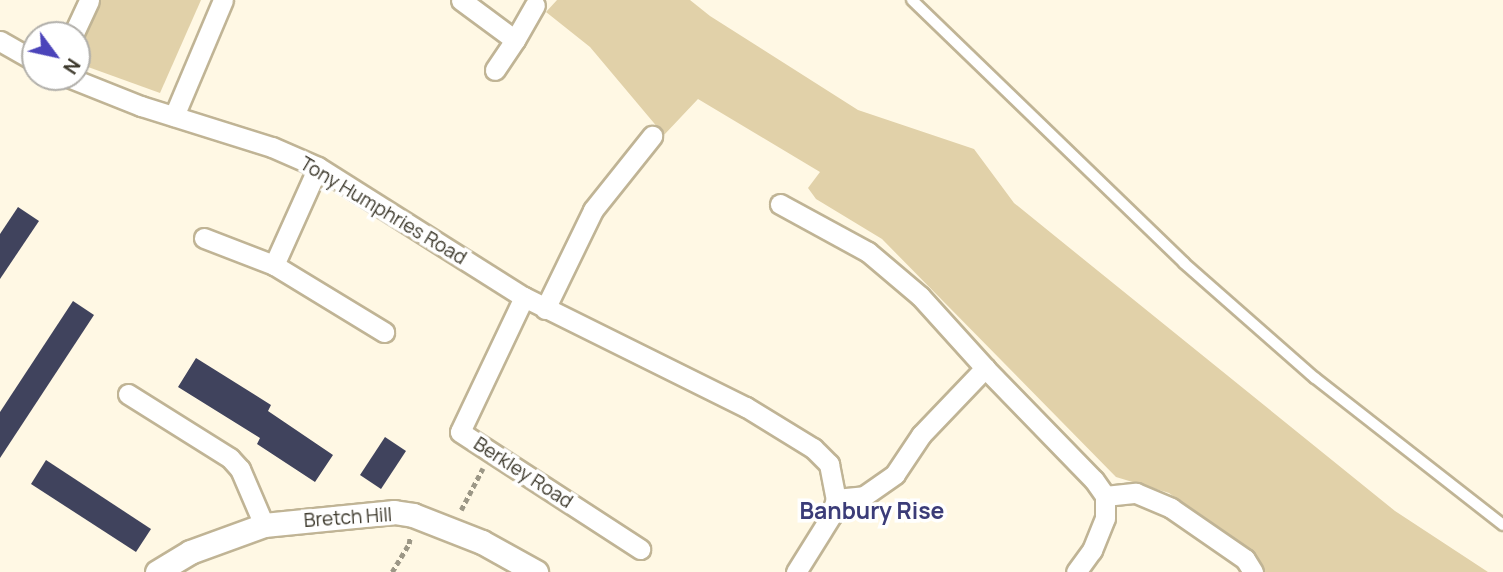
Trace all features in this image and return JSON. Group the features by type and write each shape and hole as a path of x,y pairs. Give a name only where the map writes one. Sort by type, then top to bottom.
{"street":[{"path":"79,21 89,0"},
{"path":"174,116 223,0"},
{"path":"461,0 514,40"},
{"path":"495,70 535,5"},
{"path":"0,41 21,53"},
{"name":"Tony Humphries Road","path":"91,86 141,106 272,147 318,167 545,309 746,407 813,448 829,464 836,499"},
{"path":"545,309 593,210 652,136"},
{"path":"274,265 318,167"},
{"path":"780,204 868,252 920,296 985,368 1094,480 1105,496 1105,518 1092,550 1076,572"},
{"path":"204,238 274,265 384,332"},
{"name":"Berkley Road","path":"524,297 460,432 640,550"},
{"path":"796,572 831,516 836,499 864,496 895,474 921,435 985,368"},
{"path":"128,394 230,458 240,469 264,524"},
{"path":"1105,496 1136,493 1171,508 1245,559 1253,572"},
{"name":"Bretch Hill","path":"157,572 190,552 264,524 373,513 413,515 503,552 536,572"}],"lane":[{"path":"912,0 1184,263 1315,378 1503,525"}],"path":[{"path":"450,529 491,452"},
{"path":"391,572 409,544 413,515"}],"shaded area":[{"path":"96,0 201,0 160,93 91,68 91,21 87,21"},
{"path":"557,0 690,0 710,16 858,110 974,149 1014,203 1395,511 1488,572 1258,572 1252,554 1169,493 1116,477 882,239 816,199 808,188 820,172 698,99 664,135 590,47 546,12"}],"building":[{"path":"18,207 39,221 0,279 0,234"},
{"path":"73,301 94,315 0,458 0,412"},
{"path":"196,358 271,405 268,411 333,455 315,482 257,444 260,438 178,387"},
{"path":"385,437 406,451 381,489 360,475"},
{"path":"46,460 151,529 136,552 31,484"}],"district":[{"name":"Banbury Rise","path":"872,510"}]}
